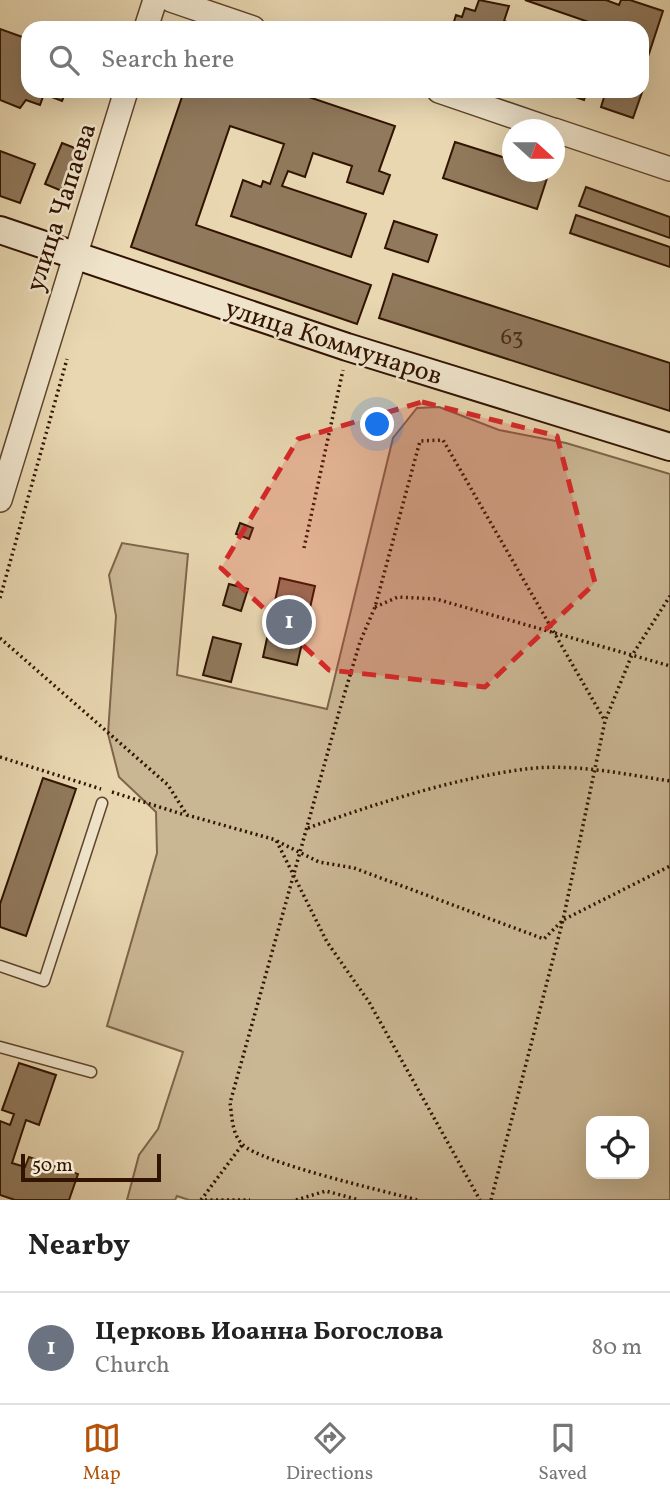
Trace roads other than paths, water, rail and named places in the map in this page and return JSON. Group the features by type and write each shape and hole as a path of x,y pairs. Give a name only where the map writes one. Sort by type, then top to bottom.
{"main road":[{"name":"улица Коммунаров","path":"0,230 347,347 670,447"}],"street":[{"path":"148,21 155,0"},
{"path":"171,0 232,21"},
{"name":"улица Чапаева","path":"0,500 4,471 124,98"},
{"path":"460,98 522,119"},
{"path":"565,134 670,169"}],"lane":[{"path":"0,966 44,981 102,803"},
{"path":"0,1047 92,1072"}],"place":[{"name":"Церковь Иоанна Богослова","path":"289,622"}]}
